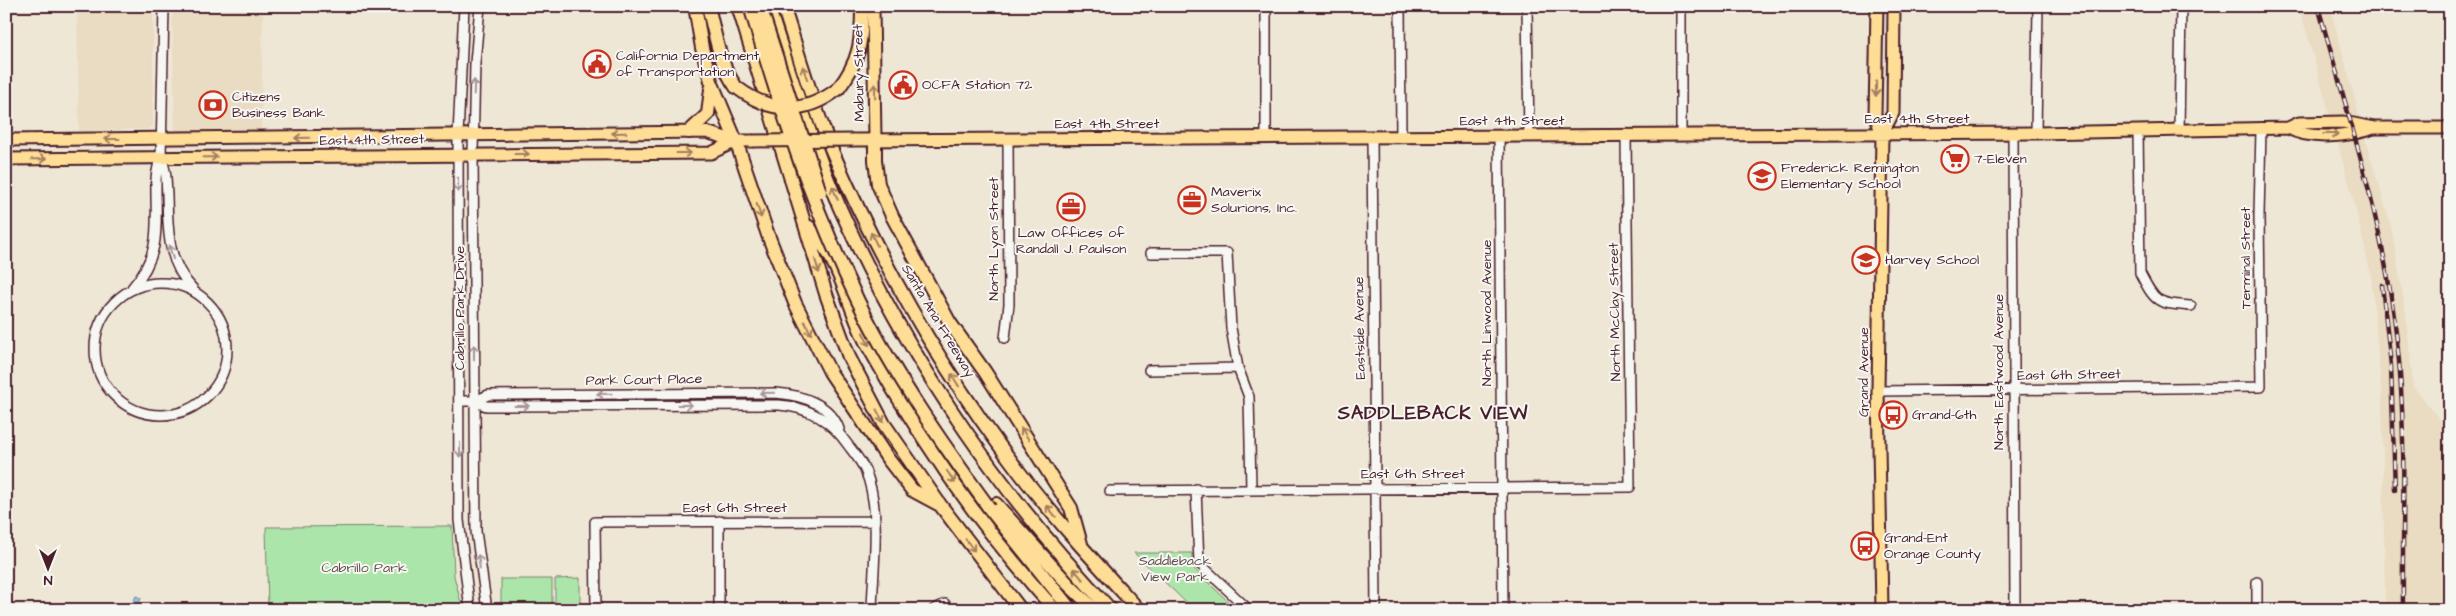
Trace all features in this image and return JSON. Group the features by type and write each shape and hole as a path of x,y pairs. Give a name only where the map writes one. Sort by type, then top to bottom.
{"highway":[{"path":"695,6 702,48 711,81 736,141 768,235 795,303 830,372 863,423 912,490 941,506"},
{"path":"708,6 720,55 736,87 760,103 794,109 826,98 838,89 848,76 862,40 862,6"},
{"path":"738,6 826,294 849,357 884,424 941,506 1021,610"},
{"path":"750,6 798,160 859,302 888,357 937,435 1071,610"},
{"path":"760,6 807,156 834,230 892,353 993,507 1096,610"},
{"path":"768,6 794,84 846,220 901,330 980,452 1069,563 1111,610"},
{"name":"Santa Ana Freeway","path":"783,6 833,152 880,253 920,324 973,408 1020,473 1083,548 1139,610"},
{"path":"690,132 708,114 711,81"},
{"path":"875,140 878,184 892,216 950,323 985,372 1071,508 1083,548"},
{"path":"803,219 831,257 867,343 905,409 962,494 1027,579 1055,610"}],"main road":[{"name":"Mabury Street","path":"873,6 875,140"},
{"name":"Grand Avenue","path":"1877,6 1875,115 1882,134 1878,391 1882,610"},
{"name":"Grand Avenue","path":"1882,134 1893,113 1894,6"},
{"name":"East 4th Street","path":"6,140 690,132 706,132 736,141 2036,133 2261,129 2288,128 2299,123 2343,122 2375,128 2450,128"},
{"name":"East 4th Street","path":"6,159 711,153 736,141"}],"street":[{"path":"161,158 155,170 156,240 151,258 143,275 130,290 111,305 104,315 95,338 95,358 104,382 116,398 134,410 156,415 174,414 194,406 212,391 223,372 227,349 222,324 212,306 181,277 171,256 168,242 166,170 161,158 164,6"},
{"name":"Cabrillo Park Drive","path":"464,6 458,136 459,520 470,610"},
{"name":"Cabrillo Park Drive","path":"480,6 475,63 473,136 476,531 487,610"},
{"path":"1266,6 1266,138"},
{"path":"1400,6 1401,137"},
{"path":"1528,6 1529,136"},
{"path":"1681,6 1681,135"},
{"path":"2036,133 2038,6"},
{"path":"2179,130 2181,6"},
{"name":"Terminal Street","path":"2261,129 2259,215 2261,387"},
{"path":"2138,131 2140,273 2150,293 2161,304 2191,306"},
{"name":"North Eastwood Avenue","path":"2013,133 2015,610"},
{"name":"North Linwood Avenue","path":"1499,136 1503,610"},
{"name":"North McClay Street","path":"1626,136 1630,487"},
{"name":"Eastside Avenue","path":"1372,137 1376,610"},
{"name":"North Lyon Street","path":"1005,338 1009,304 1008,140"},
{"path":"1151,253 1228,253 1231,328 1238,368 1249,397 1250,488"},
{"path":"130,290 164,282 175,284 196,293"},
{"path":"1149,370 1238,368"},
{"name":"East 6th Street","path":"1878,391 2261,387"},
{"name":"Park Court Place","path":"460,402 475,401 488,395 795,394 814,402 830,415 837,424 841,434"},
{"name":"Park Court Place","path":"475,401 486,406 794,406 811,411 841,434"},
{"path":"841,434 865,469 871,490 874,521 872,610"},
{"name":"East 6th Street","path":"1196,489 1630,487"},
{"path":"1110,491 1196,489 1199,563 1249,610"},
{"name":"East 6th Street","path":"596,610 595,522 874,521"},
{"path":"719,522 719,610"},
{"path":"2257,582 2257,610"},
{"path":"933,610 945,604"}],"shaded area":[{"path":"77,6 153,6 153,126 148,129 79,131"},
{"path":"175,6 263,6 261,132 175,131 172,17"},
{"path":"2299,6 2330,6 2391,226 2406,314 2413,386 2450,432 2450,610 2385,610 2382,399 2371,275 2353,198"}],"green space":[{"name":"Cabrillo Park","path":"452,526 454,576 463,610 268,610 266,527"},
{"name":"Saddleback View Park","path":"1134,553 1192,553 1192,567 1237,610 1194,610"},
{"path":"580,578 580,610 555,610 555,579"},
{"path":"501,579 552,579 552,610 501,610"}],"water":[{"path":"136,596 141,598 137,610 133,610 132,604"}],"railway":[{"path":"2318,6 2375,214 2384,256 2397,341 2402,408 2403,610"},
{"path":"2382,285 2391,365 2395,490"}],"place":[{"name":"California Department of Transportation","path":"597,64"},
{"name":"OCFA Station 72","path":"903,85"},
{"name":"Citizens Business Bank","path":"213,105"},
{"name":"7-Eleven","path":"1955,159"},
{"name":"Frederick Remington Elementary School","path":"1762,176"},
{"name":"Maverix Solurions, Inc.","path":"1192,200"},
{"name":"Law Offices of Randall J. Paulson","path":"1071,207"},
{"name":"Harvey School","path":"1866,260"},
{"name":"Grand-6th","path":"1893,415"},
{"name":"Grand-Ent Orange County","path":"1865,546"}],"district":[{"name":"SADDLEBACK VIEW","path":"1433,413"}]}
